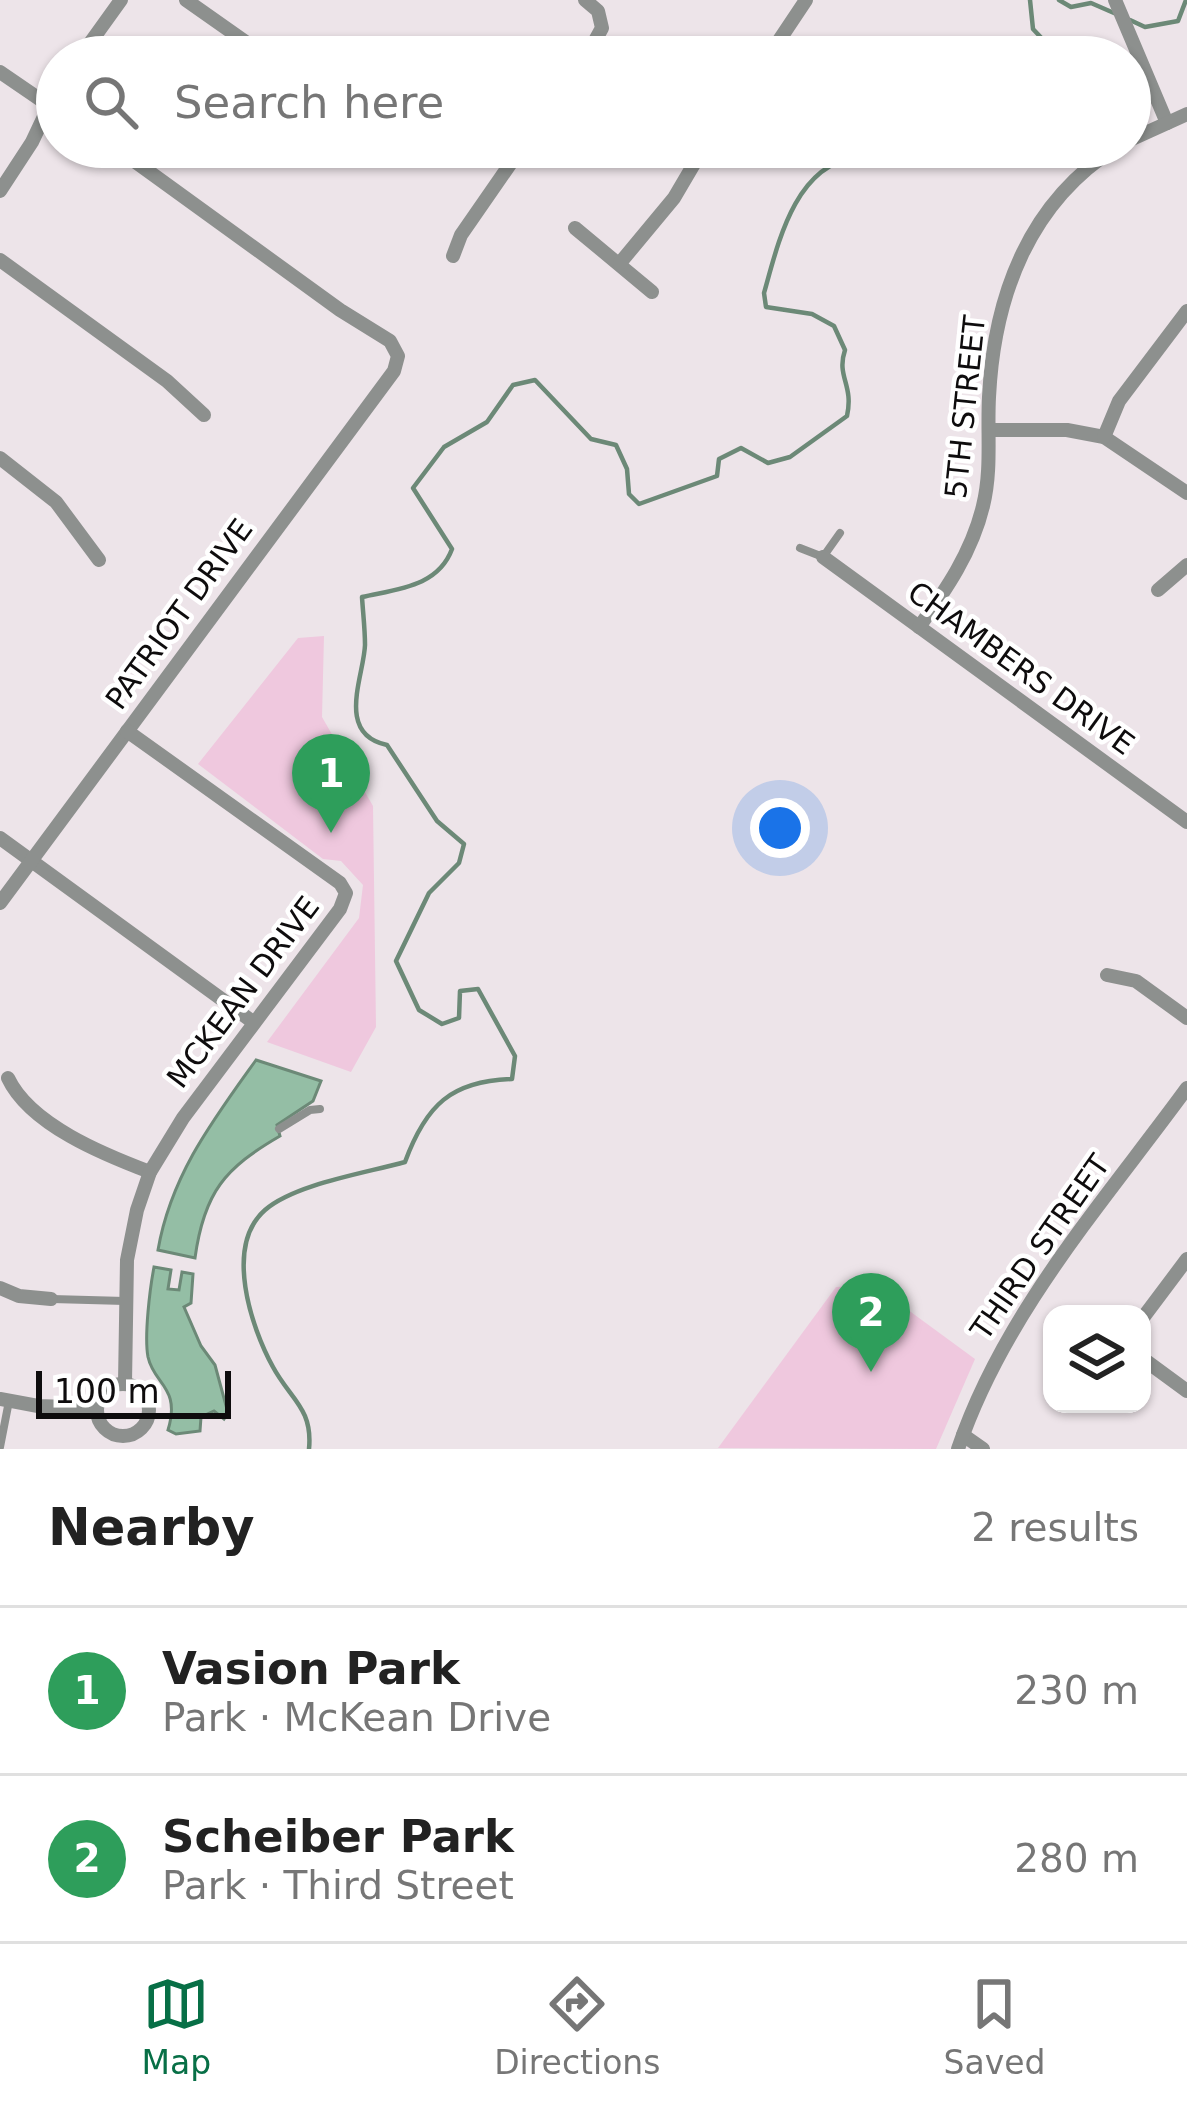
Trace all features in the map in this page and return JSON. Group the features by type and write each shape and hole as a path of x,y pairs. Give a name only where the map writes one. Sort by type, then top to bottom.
{"street":[{"path":"95,36 121,0"},
{"path":"186,0 237,36"},
{"path":"585,0 598,11 602,28 598,36"},
{"path":"782,36 806,0"},
{"path":"1116,2 1129,36"},
{"path":"0,72 36,96"},
{"path":"1151,85 1168,123"},
{"path":"1151,131 1187,114"},
{"path":"0,191 36,136"},
{"name":"PATRIOT DRIVE","path":"0,903 394,371 398,356 390,341 144,168"},
{"path":"453,256 461,235 507,168"},
{"path":"620,263 674,198 692,168"},
{"name":"5TH STREET","path":"919,627 950,581 976,529 988,473 994,343 1021,253 1062,190 1090,168"},
{"path":"575,228 652,292"},
{"path":"0,260 167,381 204,415"},
{"path":"1104,437 1119,401 1187,311"},
{"path":"989,430 1066,430 1104,437 1187,493"},
{"path":"0,458 56,502 99,560"},
{"name":"CHAMBERS DRIVE","path":"823,557 1187,822"},
{"path":"1158,590 1187,565"},
{"name":"MCKEAN DRIVE","path":"97,1408 103,1428 120,1443 141,1430 150,1411 143,1392 124,1383 131,1235 150,1172 183,1118 340,909 346,893 340,883 127,731"},
{"path":"0,838 254,1022"},
{"path":"1107,975 1136,981 1187,1018"},
{"path":"8,1078 21,1098 74,1138 150,1172"},
{"name":"THIRD STREET","path":"960,1442 1003,1342 1187,1088"},
{"path":"1151,1307 1187,1259"},
{"path":"0,1288 19,1296 51,1299"},
{"path":"1151,1365 1187,1391"},
{"path":"4,1400 97,1408 105,1390 124,1383"},
{"path":"960,1442 983,1449"}],"lane":[{"path":"800,548 823,557 840,533"},
{"path":"279,1129 320,1108"},
{"path":"51,1299 125,1301"},
{"path":"0,1447 4,1400"}],"shaded area":[{"path":"324,636 322,717 373,806 376,1027 351,1072 267,1042 359,918 363,885 341,861 323,859 198,764 298,638"},
{"path":"256,1060 321,1081 313,1101 277,1125 280,1136 245,1159 220,1184 204,1216 195,1258 158,1250 183,1173"},
{"path":"154,1267 171,1270 168,1289 179,1290 182,1272 193,1274 191,1303 184,1307 215,1365 228,1413 224,1419 214,1411 201,1417 200,1431 176,1434 168,1430 169,1395 151,1366 147,1348"},
{"path":"874,1285 975,1359 936,1449 718,1448 836,1287"}],"waterway":[{"path":"1030,0 1033,29 1040,36"},
{"path":"1059,0 1071,7 1091,3 1114,13"},
{"path":"1130,20 1145,27 1178,21 1186,0"},
{"path":"309,1449 304,1413 273,1367 250,1309 244,1265 253,1225 265,1210 294,1193 405,1162 432,1111 457,1091 512,1079 515,1056 478,989 460,991 459,1018 442,1024 419,1010 396,961 429,893 459,863 464,844 437,821 387,745 361,729 356,702 365,645 362,597 415,584 446,562 452,549 413,488 444,447 487,422 513,385 535,380 591,439 616,445 627,469 629,494 639,504 717,476 719,459 741,448 768,463 790,457 847,416 845,350 834,326 812,314 766,307 764,293 792,210 828,168"}],"place":[{"name":"Vasion Park","path":"331,833"},
{"name":"Scheiber Park","path":"871,1372"}]}
